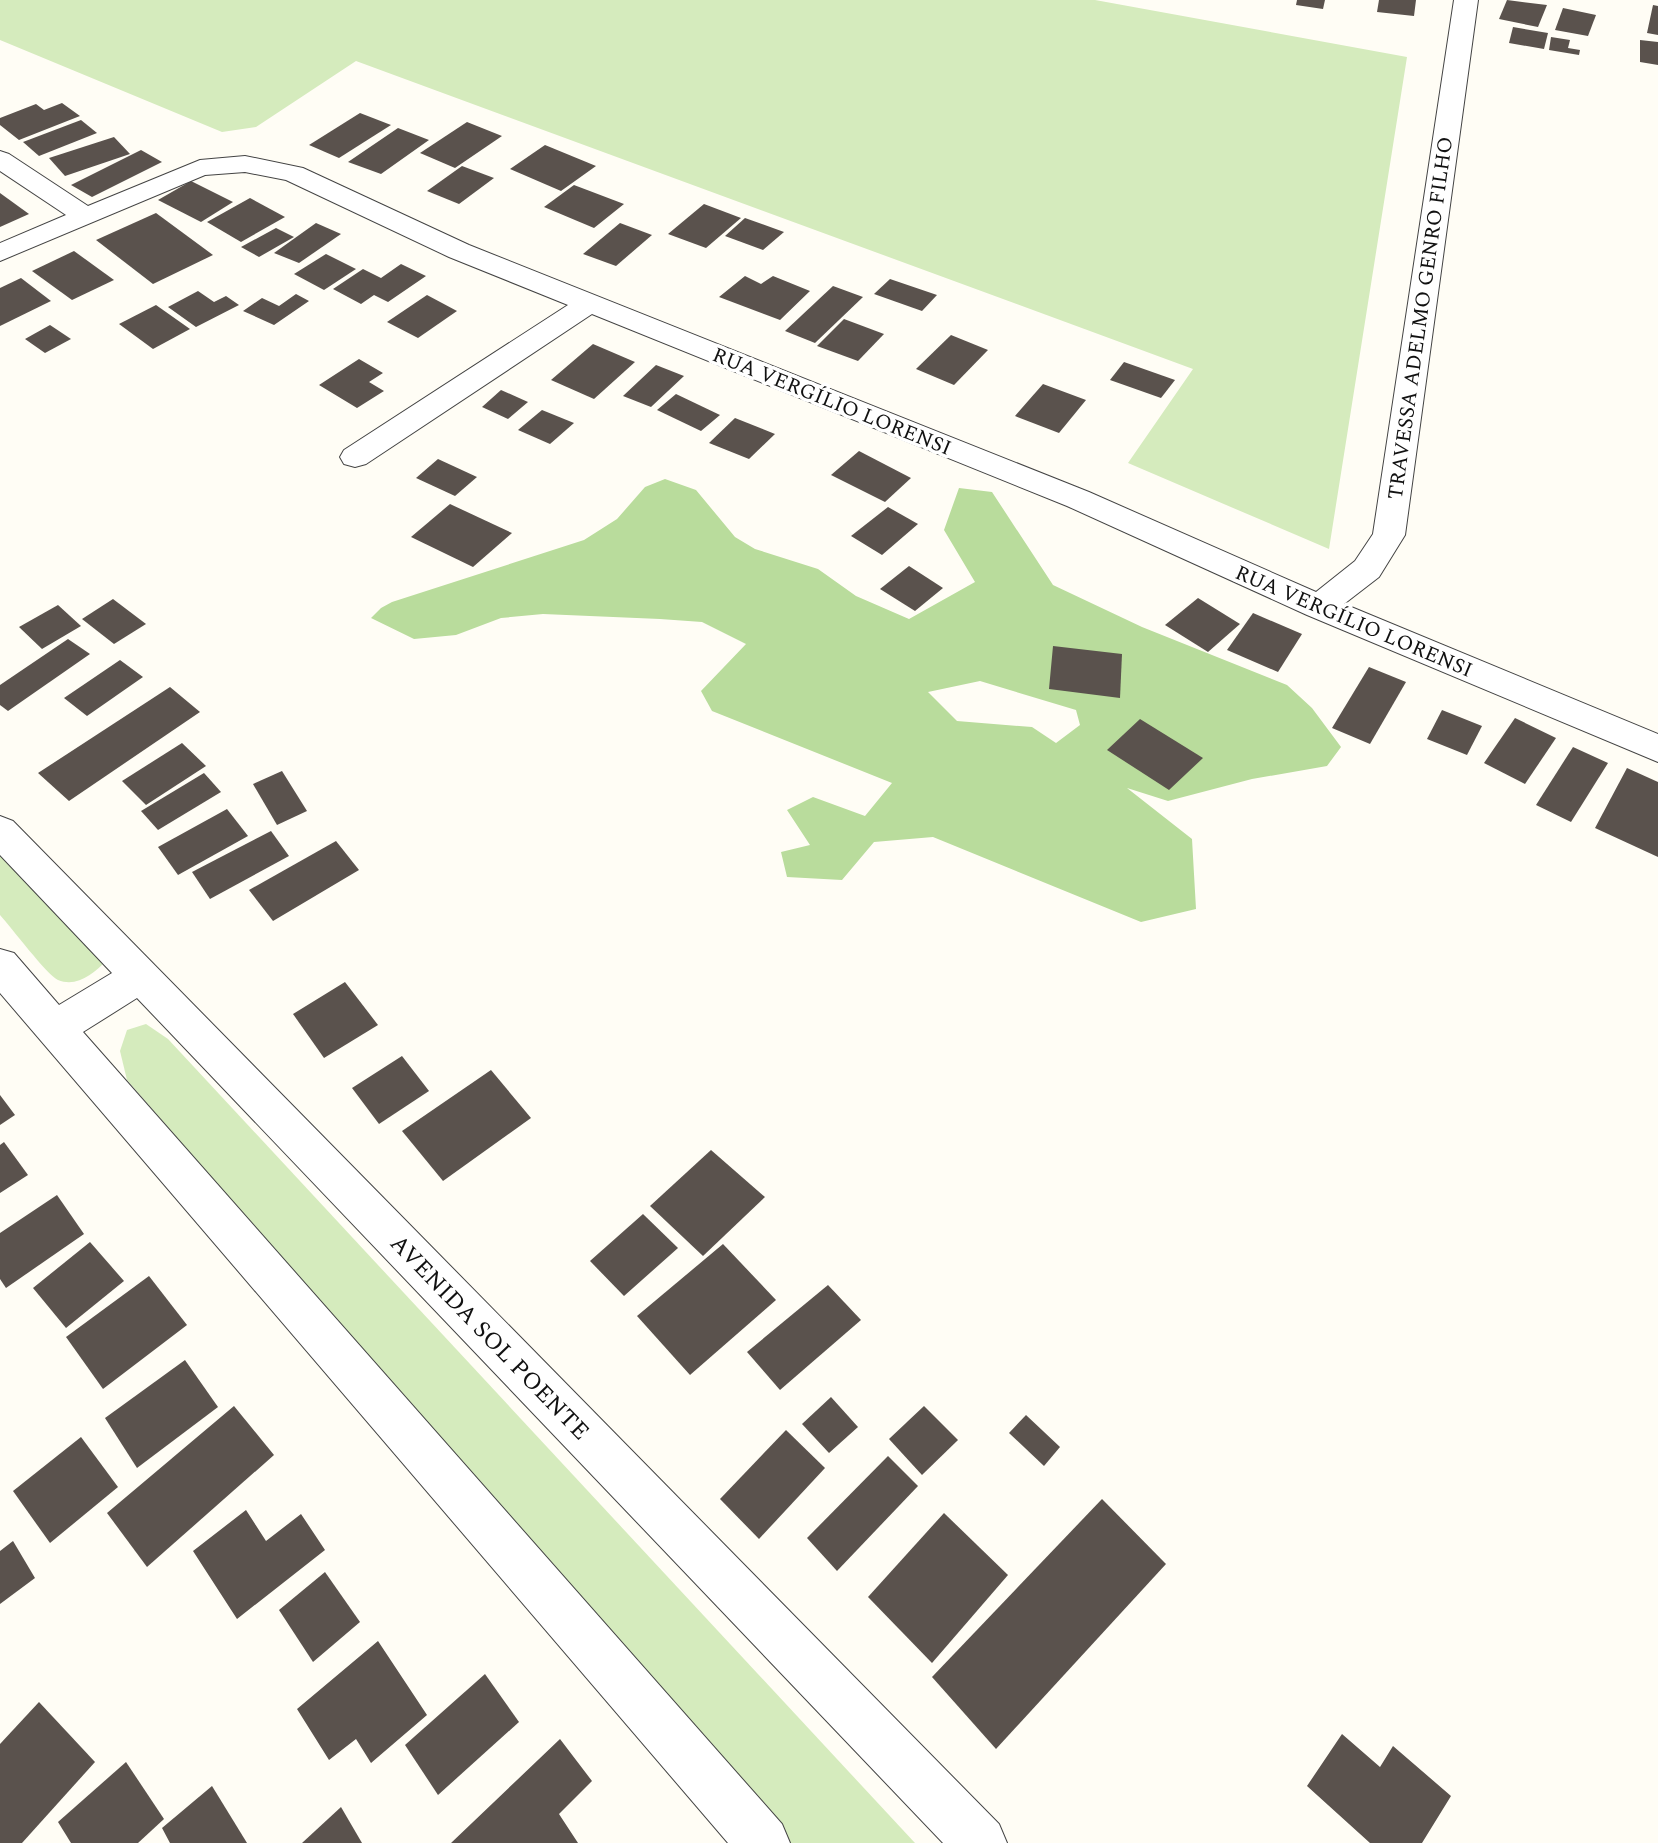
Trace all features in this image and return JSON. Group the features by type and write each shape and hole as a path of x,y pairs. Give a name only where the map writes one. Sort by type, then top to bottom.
{"street":[{"name":"TRAVESSA ADELMO GENRO FILHO","path":"1319,607 1367,569 1389,535 1466,0"},
{"path":"0,159 85,216"},
{"name":"RUA VERGÍLIO LORENSI","path":"0,253 200,168 245,164 294,174 459,251 1078,499 1319,607 1658,749"},
{"path":"355,457 589,304"},
{"name":"AVENIDA SOL POENTE","path":"0,831 980,1843"},
{"path":"0,965 763,1843"},
{"path":"54,1028 140,976"}],"green space":[{"path":"0,0 1095,0 1407,57 1329,549 1128,463 1193,369 356,61 256,127 222,132 0,40"},
{"path":"665,479 696,490 735,537 755,549 818,569 856,596 909,619 975,582 944,530 959,488 992,492 1053,585 1142,627 1287,685 1312,708 1341,747 1327,766 1252,779 1168,801 1127,788 1192,839 1196,909 1141,922 933,837 874,842 842,880 787,877 781,852 810,845 787,810 813,797 865,816 892,783 712,711 701,691 746,644 702,622 660,619 543,614 501,618 456,635 414,639 371,618 392,602 584,540 617,519 645,487","holes":["980,681 1076,710 1080,725 1056,743 1032,727 957,721 928,692"]},
{"path":"0,844 106,961 91,974 78,981 58,980 0,915"},
{"path":"146,1024 168,1039 915,1843 784,1843 127,1080 120,1051 127,1030"}],"building":[{"path":"1297,0 1325,0 1323,9 1296,5"},
{"path":"1379,0 1416,0 1414,16 1377,12"},
{"path":"1507,0 1547,5 1538,27 1499,19"},
{"path":"1653,5 1658,6 1658,35 1647,33"},
{"path":"1563,8 1596,15 1588,36 1555,30"},
{"path":"1513,27 1548,33 1544,49 1509,43"},
{"path":"1551,37 1570,40 1568,48 1580,50 1579,55 1549,50"},
{"path":"1640,40 1658,42 1658,65 1640,62"},
{"path":"62,103 80,116 19,140 0,125 0,118 36,104 44,110"},
{"path":"360,113 391,125 339,158 309,145"},
{"path":"81,120 97,133 39,156 23,142"},
{"path":"467,122 502,136 455,168 420,153"},
{"path":"398,128 429,140 381,174 348,162"},
{"path":"114,137 130,154 65,176 49,158"},
{"path":"545,145 596,166 561,191 510,169"},
{"path":"141,150 162,162 92,197 71,185"},
{"path":"462,166 494,178 459,204 427,191"},
{"path":"191,181 233,202 201,222 158,200"},
{"path":"574,185 624,204 594,228 544,207"},
{"path":"0,193 29,214 0,227"},
{"path":"250,198 285,217 241,242 207,222"},
{"path":"704,204 741,218 706,248 668,234"},
{"path":"156,213 213,255 153,284 96,240"},
{"path":"745,218 784,232 763,250 725,236"},
{"path":"316,223 341,234 299,263 274,253"},
{"path":"620,223 652,235 616,266 583,254"},
{"path":"276,228 294,237 259,257 241,247"},
{"path":"74,251 114,280 72,300 32,271"},
{"path":"326,254 356,269 324,290 294,274"},
{"path":"401,264 426,276 388,302 374,295 361,304 333,289 363,269 381,278"},
{"path":"745,276 761,284 773,276 810,291 780,320 719,297"},
{"path":"21,278 51,301 0,326 0,288"},
{"path":"890,279 937,295 922,311 874,294"},
{"path":"833,286 863,297 815,343 785,331"},
{"path":"198,291 214,302 226,296 239,305 196,327 168,307"},
{"path":"296,294 309,301 274,325 243,311 262,298 279,306"},
{"path":"427,295 457,311 418,338 387,322"},
{"path":"156,305 190,329 153,349 119,324"},
{"path":"844,319 884,334 858,361 817,346"},
{"path":"50,325 71,339 45,353 25,339"},
{"path":"951,335 988,350 954,385 916,369"},
{"path":"593,344 635,362 594,399 551,380"},
{"path":"359,359 383,373 369,382 384,391 357,408 319,385"},
{"path":"1124,362 1175,380 1161,398 1110,380"},
{"path":"656,365 684,376 651,407 623,396"},
{"path":"1043,384 1086,400 1059,433 1015,416"},
{"path":"501,390 528,402 508,419 482,407"},
{"path":"676,394 720,415 701,431 657,410"},
{"path":"542,410 574,423 550,444 518,430"},
{"path":"735,418 775,434 749,459 709,443"},
{"path":"859,451 911,478 885,502 831,475"},
{"path":"438,459 477,477 455,496 416,478"},
{"path":"450,504 512,533 473,567 411,537"},
{"path":"888,507 918,524 882,555 851,536"},
{"path":"909,566 943,588 915,611 880,589"},
{"path":"1198,598 1240,624 1208,652 1165,625"},
{"path":"113,599 146,624 114,644 82,619"},
{"path":"58,605 81,626 42,649 19,627"},
{"path":"1253,613 1302,634 1278,672 1227,650"},
{"path":"68,639 90,654 8,711 0,705 0,685"},
{"path":"1053,646 1122,654 1120,698 1049,689"},
{"path":"120,660 143,677 87,716 64,698"},
{"path":"1369,667 1406,682 1370,744 1332,728"},
{"path":"170,687 200,712 69,801 38,773"},
{"path":"1442,710 1482,726 1467,755 1427,739"},
{"path":"1515,718 1556,738 1525,784 1484,763"},
{"path":"1140,719 1203,758 1169,790 1107,750"},
{"path":"182,743 206,766 146,805 122,781"},
{"path":"1573,747 1608,763 1571,822 1536,805"},
{"path":"1627,768 1658,782 1658,857 1595,828"},
{"path":"282,771 307,811 277,825 253,784"},
{"path":"204,773 221,792 158,830 141,811"},
{"path":"227,809 248,836 178,875 158,847"},
{"path":"271,831 289,856 210,899 192,872"},
{"path":"336,841 359,870 273,921 249,890"},
{"path":"345,982 378,1025 324,1058 293,1014"},
{"path":"402,1056 429,1091 379,1124 352,1088"},
{"path":"491,1070 531,1118 443,1181 402,1131"},
{"path":"0,1095 15,1115 0,1125"},
{"path":"4,1142 28,1175 0,1193 0,1145"},
{"path":"711,1150 765,1197 703,1256 650,1206"},
{"path":"57,1195 84,1234 6,1288 0,1279 0,1233"},
{"path":"643,1214 678,1248 624,1296 590,1261"},
{"path":"90,1242 124,1281 66,1328 33,1288"},
{"path":"723,1244 776,1300 690,1375 637,1316"},
{"path":"149,1276 187,1325 103,1389 66,1337"},
{"path":"828,1285 861,1320 780,1390 747,1352"},
{"path":"185,1360 218,1407 137,1468 105,1418"},
{"path":"831,1397 858,1427 829,1453 802,1424"},
{"path":"234,1406 274,1455 147,1567 107,1513"},
{"path":"924,1406 958,1440 922,1475 889,1439"},
{"path":"1026,1415 1060,1447 1044,1466 1009,1433"},
{"path":"786,1430 825,1468 759,1539 720,1499"},
{"path":"81,1437 118,1487 50,1543 13,1491"},
{"path":"888,1456 918,1486 837,1571 807,1538"},
{"path":"1102,1499 1166,1564 996,1749 932,1677"},
{"path":"246,1510 266,1541 301,1514 325,1550 237,1619 193,1551"},
{"path":"944,1513 1008,1575 932,1663 868,1597"},
{"path":"13,1541 35,1578 0,1604 0,1551"},
{"path":"325,1572 360,1622 313,1662 279,1610"},
{"path":"378,1641 427,1715 371,1763 356,1739 329,1760 297,1709"},
{"path":"485,1674 519,1722 438,1795 405,1745"},
{"path":"39,1702 95,1762 22,1843 0,1843 0,1744"},
{"path":"1342,1734 1380,1767 1393,1746 1451,1796 1422,1843 1370,1843 1307,1786"},
{"path":"560,1739 592,1781 559,1814 578,1843 451,1843"},
{"path":"126,1762 164,1819 138,1843 71,1843 58,1822"},
{"path":"212,1786 247,1843 170,1843 162,1828"},
{"path":"341,1807 362,1843 302,1843"}]}
